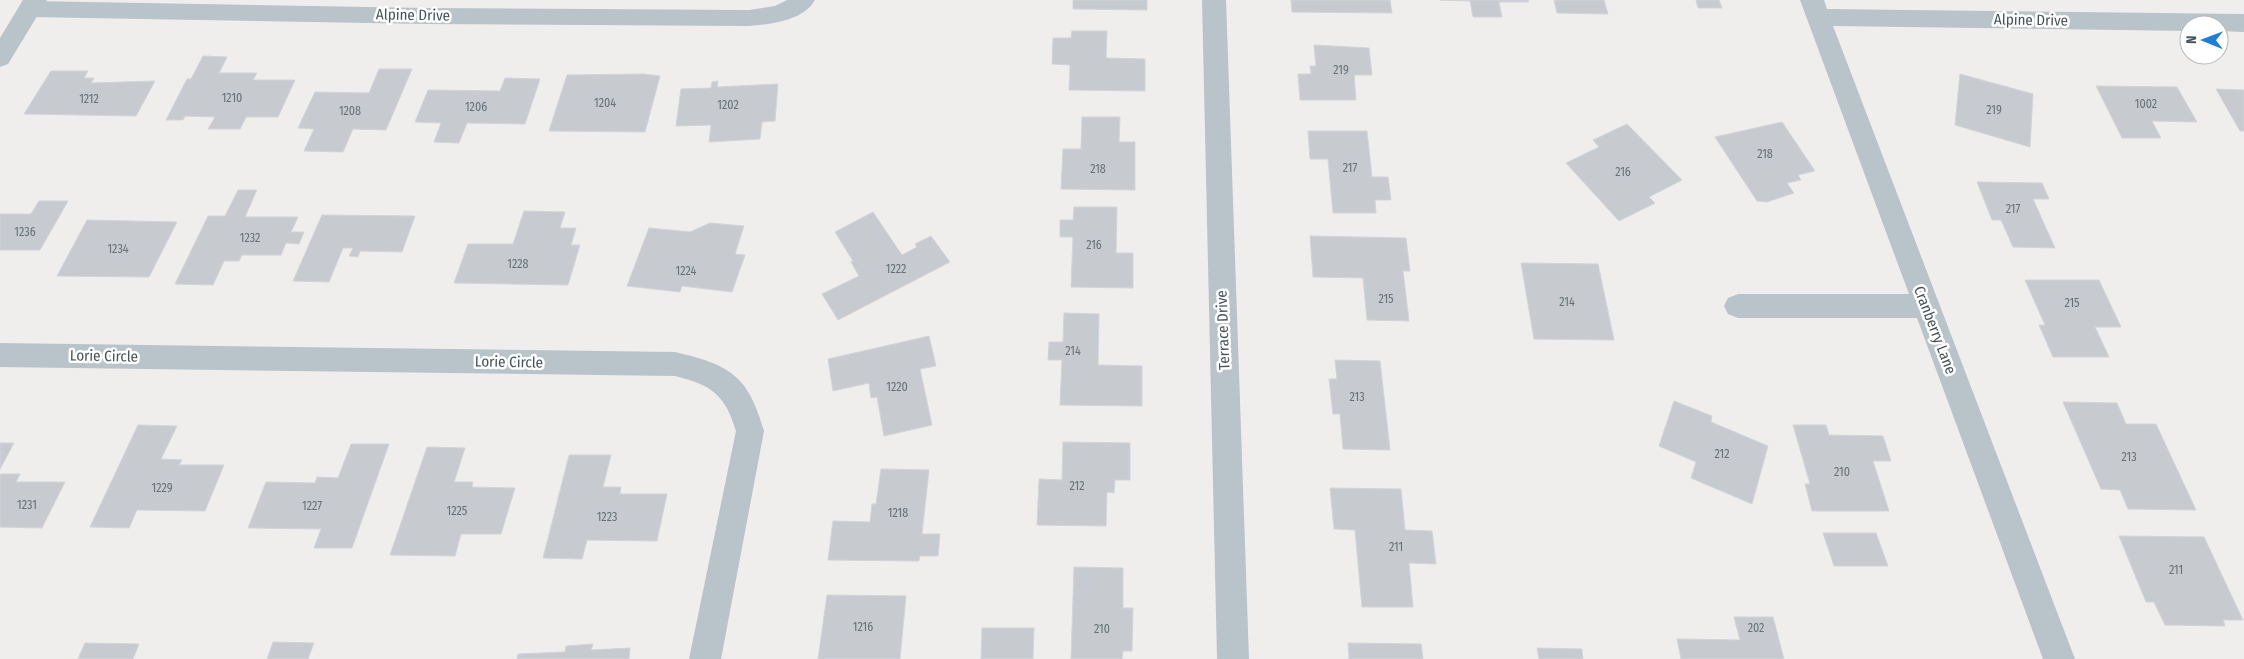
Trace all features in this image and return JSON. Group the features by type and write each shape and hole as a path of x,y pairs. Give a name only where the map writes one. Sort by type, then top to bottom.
{"street":[{"name":"Terrace Drive","path":"1214,0 1233,659"},
{"path":"2208,0 2233,22"},
{"path":"0,58 32,4"},
{"name":"Alpine Drive","path":"32,4 429,8 749,18 773,16 799,4"},
{"name":"Alpine Drive","path":"1815,9 2233,22"},
{"name":"Cranberry Lane","path":"1815,9 2059,659"},
{"path":"1738,306 1926,306"},
{"name":"Lorie Circle","path":"0,355 675,364 708,371 729,386 744,406 750,431 705,659"}],"building":[{"path":"1073,0 1147,0 1147,10 1073,9"},
{"path":"1291,0 1390,0 1392,13 1292,12"},
{"path":"1440,0 1528,0 1529,2 1499,2 1502,17 1473,17 1470,1"},
{"path":"1554,0 1604,0 1608,14 1557,13"},
{"path":"1696,0 1719,0 1722,8 1698,8"},
{"path":"1072,31 1107,31 1106,58 1145,59 1145,91 1069,90 1070,65 1052,64 1053,38 1071,38"},
{"path":"1314,45 1369,48 1372,75 1354,75 1356,100 1300,100 1298,74 1311,74 1310,66 1316,66"},
{"path":"203,56 227,57 219,73 257,73 253,80 295,80 278,117 246,117 240,129 208,129 215,117 185,116 183,120 166,120 187,79 191,79"},
{"path":"379,69 412,69 386,130 353,129 343,152 304,151 314,129 298,128 315,92 369,93"},
{"path":"51,71 88,71 84,78 94,78 91,83 155,81 136,116 24,114"},
{"path":"644,74 660,76 645,132 549,131 567,75"},
{"path":"1960,74 2033,94 2030,147 1955,125"},
{"path":"505,78 540,79 525,124 467,123 459,143 434,142 441,123 415,122 428,90 500,91"},
{"path":"718,81 717,87 778,84 775,121 762,122 760,139 709,142 711,125 676,126 681,89 711,88 712,82"},
{"path":"2096,86 2177,87 2197,122 2152,121 2161,138 2122,138"},
{"path":"2216,89 2244,90 2244,131 2240,131"},
{"path":"1082,117 1120,117 1119,142 1135,142 1135,190 1061,189 1063,149 1081,149"},
{"path":"1782,122 1815,171 1798,175 1801,180 1787,183 1794,193 1767,202 1757,201 1715,137"},
{"path":"1627,124 1682,180 1649,197 1655,203 1619,221 1566,163 1599,147 1593,140"},
{"path":"1308,131 1367,131 1372,177 1388,177 1391,200 1375,200 1376,213 1333,213 1328,159 1310,159"},
{"path":"1977,182 2042,183 2049,199 2033,199 2055,248 2013,247 2001,220 1992,220"},
{"path":"238,190 257,190 245,217 298,217 291,232 304,232 299,244 286,243 281,255 242,255 239,261 224,261 213,285 175,284 208,216 225,216"},
{"path":"39,201 68,201 40,250 0,250 0,214 31,214"},
{"path":"1074,207 1117,207 1116,253 1133,253 1133,288 1071,287 1073,237 1060,237 1060,220 1073,220"},
{"path":"524,211 565,212 560,228 576,228 571,245 580,245 568,285 454,283 468,244 513,244"},
{"path":"873,212 902,255 917,247 915,244 931,236 950,262 838,320 822,294 859,276 851,262 853,261 835,232"},
{"path":"322,215 415,216 402,252 360,251 358,257 349,256 353,248 343,248 329,282 293,281"},
{"path":"87,220 177,222 149,277 57,276"},
{"path":"710,223 744,226 735,254 745,255 732,292 682,286 680,292 627,286 649,228 690,232"},
{"path":"1310,236 1406,238 1410,271 1403,271 1409,321 1367,320 1363,278 1313,277"},
{"path":"1521,263 1598,264 1614,340 1534,339"},
{"path":"2025,280 2099,280 2121,327 2095,327 2109,357 2053,357 2039,325 2045,325"},
{"path":"1064,313 1099,314 1098,365 1142,366 1142,406 1060,405 1062,360 1048,360 1049,342 1063,342"},
{"path":"929,336 936,366 920,369 932,425 884,436 877,397 871,398 869,383 833,391 828,359"},
{"path":"1335,360 1380,361 1390,450 1343,449 1340,414 1333,414 1329,379 1337,379"},
{"path":"1674,401 1712,416 1711,422 1768,446 1752,504 1691,478 1696,462 1659,446"},
{"path":"2063,402 2117,403 2126,424 2156,424 2196,510 2128,509 2120,490 2101,489"},
{"path":"138,425 177,426 161,459 182,460 179,465 224,465 205,511 137,510 129,528 90,527"},
{"path":"1793,425 1826,425 1829,435 1883,436 1891,461 1873,461 1889,511 1812,511 1805,484 1810,484"},
{"path":"1063,442 1130,443 1130,480 1115,480 1114,493 1107,492 1106,526 1037,525 1039,479 1062,480"},
{"path":"0,443 14,443 0,469"},
{"path":"351,444 389,444 352,548 314,548 321,529 248,528 266,482 315,483 317,477 338,478"},
{"path":"427,447 465,448 454,482 473,482 472,487 515,488 501,534 461,534 455,556 390,555"},
{"path":"569,455 611,455 603,487 621,487 620,494 667,494 657,541 587,540 582,559 543,558"},
{"path":"881,469 929,470 922,534 940,534 938,556 920,556 919,561 828,560 833,521 870,522 872,504 876,504"},
{"path":"0,474 20,474 16,482 65,482 42,528 0,527"},
{"path":"1330,488 1401,489 1405,530 1432,531 1436,564 1409,563 1413,607 1362,607 1355,530 1334,529"},
{"path":"1823,533 1876,533 1888,566 1834,566"},
{"path":"2119,536 2204,537 2243,620 2223,620 2225,626 2165,625 2154,602 2146,602"},
{"path":"1074,567 1123,568 1123,608 1133,608 1132,651 1123,651 1122,659 1071,659"},
{"path":"827,595 906,596 900,659 818,659"},
{"path":"1734,617 1773,617 1784,659 1681,659 1677,639 1740,640"},
{"path":"982,628 1034,628 1033,659 981,659"},
{"path":"273,642 314,643 308,659 267,659"},
{"path":"85,643 139,644 133,659 78,659"},
{"path":"1348,643 1421,644 1423,659 1349,659"},
{"path":"593,644 591,650 630,648 629,659 517,659 518,654 565,652 566,646"},
{"path":"1537,648 1582,649 1583,659 1539,659"}]}
